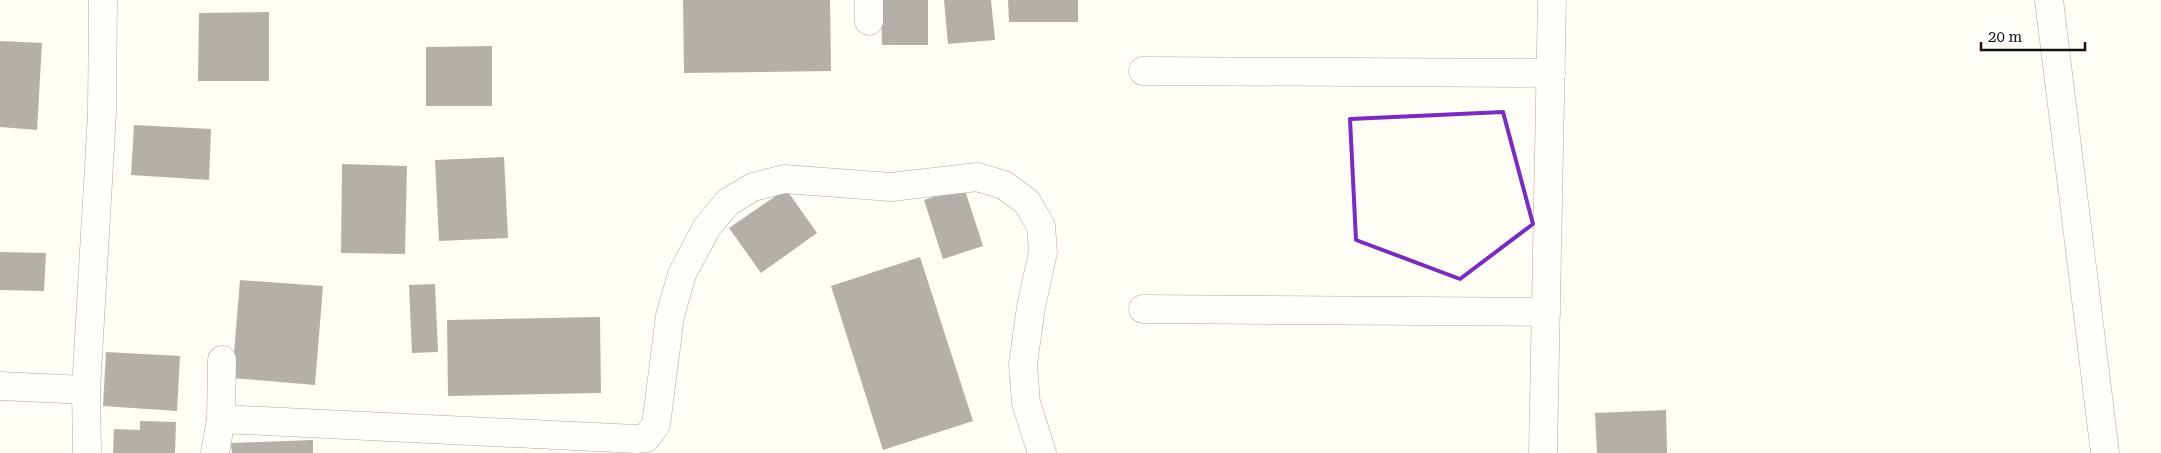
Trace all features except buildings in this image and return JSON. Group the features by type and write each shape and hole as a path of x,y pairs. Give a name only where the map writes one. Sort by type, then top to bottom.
{"street":[{"path":"87,453 86,390 102,113 103,0"},
{"path":"1543,453 1552,0"},
{"path":"2049,0 2105,453"},
{"path":"1143,71 1551,74"},
{"path":"221,419 646,438 656,425 670,316 682,274 707,227 728,202 754,187 784,180 891,187 977,177 1004,185 1027,202 1041,226 1043,252 1031,306 1023,364 1026,403 1042,453"},
{"path":"1143,310 1546,312"},
{"path":"215,453 221,419 222,360"},
{"path":"0,386 86,390"}],"highlighted area":[{"path":"1503,112 1533,224 1460,279 1356,240 1350,119"}]}
